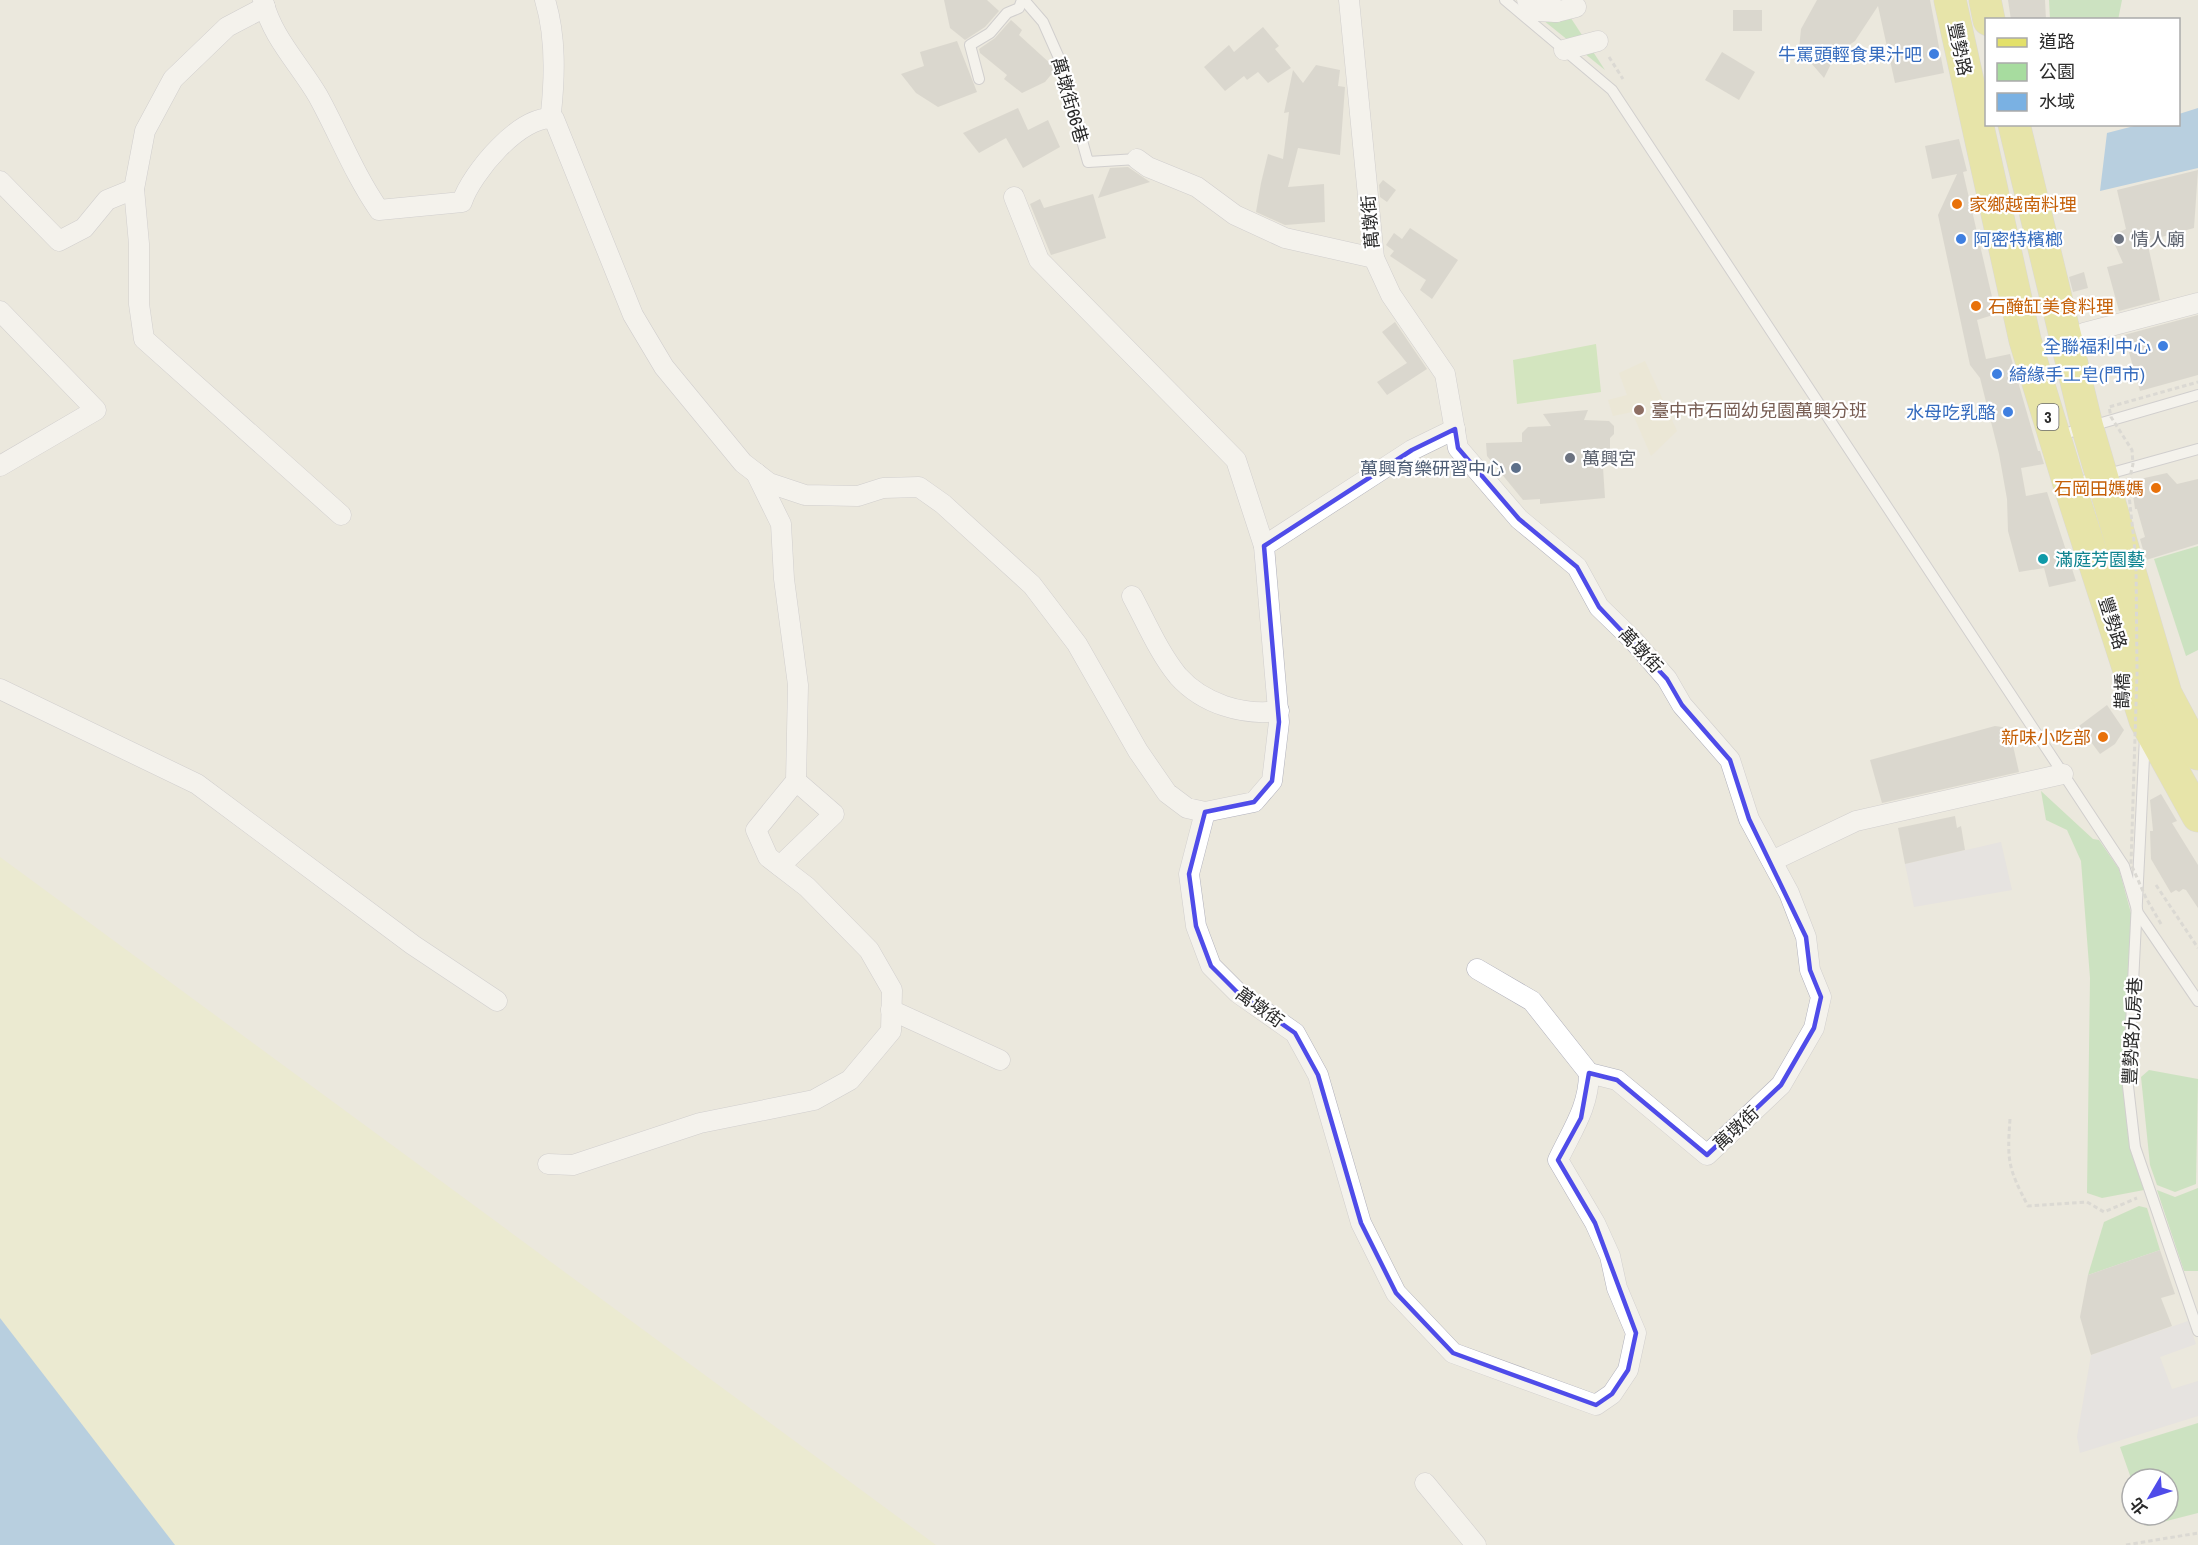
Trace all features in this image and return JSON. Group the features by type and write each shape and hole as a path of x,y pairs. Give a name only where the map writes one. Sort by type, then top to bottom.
{"main road":[{"name":"豐勢路","path":"1950,0 2025,340 2145,720 2198,816"},
{"name":"豐勢路","path":"1985,0 1989,18"},
{"name":"豐勢路","path":"2014,126 2087,426 2166,694 2198,754"}],"street":[{"path":"545,0 549,13 555,71 551,113"},
{"name":"萬墩街","path":"1205,812 1188,873 1196,926 1211,966 1238,993 1295,1033 1318,1075 1361,1223 1396,1293 1453,1353 1596,1405 1612,1394 1629,1370 1636,1333 1617,1288 1610,1256 1595,1223 1558,1160 1581,1118 1589,1094 1589,1073 1617,1080 1707,1155 1781,1085 1814,1028 1821,997 1810,970 1806,937 1789,893 1749,819 1730,760 1682,705 1667,679 1633,640 1599,607 1577,567 1519,519 1458,448 1445,374 1391,295 1374,258 1349,0"},
{"path":"1527,0 1538,10 1552,6 1576,7"},
{"path":"341,515 144,339 139,304 139,244 134,189 145,130 173,79 227,27 264,4 286,49 317,95 362,186 379,210 462,202 467,188 509,137 529,125 554,119 633,315 664,367 743,464 769,483 805,495 858,496 884,488 919,487 943,504 1032,585 1071,636 1104,687 1138,751 1167,793 1187,808 1205,812 1254,802 1272,781 1279,711 1264,546 1236,460 1039,260 1014,197"},
{"path":"1564,50 1598,40"},
{"path":"1137,159 1148,167 1197,187 1235,214 1285,238 1374,258"},
{"path":"0,180 59,240 84,228 107,200 134,189"},
{"path":"2084,333 2198,303"},
{"path":"0,311 96,410 0,466"},
{"path":"1264,546 1412,450 1455,429"},
{"path":"548,1164 573,1165 700,1123 814,1100 850,1080 891,1031 892,990 869,950 807,888 768,857 756,830 796,781 798,685 784,579 781,524 756,473"},
{"path":"1132,596 1179,676 1202,695 1225,707 1247,712 1258,714 1279,711"},
{"path":"0,688 197,784 413,945 497,1002"},
{"path":"1772,861 1856,820 2063,774"},
{"path":"780,866 834,814 796,781"},
{"path":"1477,969 1532,1001 1589,1073"},
{"path":"891,1010 1000,1060"},
{"path":"1425,1483 1476,1545"}],"lane":[{"path":"979,79 970,45 990,33 1006,13 1019,8 1023,0"},
{"name":"萬墩街66巷","path":"1023,0 1043,22 1059,58 1088,162 1137,159"},
{"path":"1505,0 1612,90 2124,866 2138,913 2198,1001"},
{"path":"2055,437 2198,395"},
{"path":"2069,484 2198,448"},
{"name":"豐勢路九房巷","path":"2145,720 2138,913 2128,1086 2135,1147 2198,1331"}],"path":[{"name":"鵲橋","path":"2161,924 2131,864 2136,560 2128,486 2133,464 2132,450 2111,417 2109,407 2198,382"},
{"path":"2156,885 2198,948"},
{"path":"2010,1119 2007,1158 2011,1174 2028,1206 2087,1202 2104,1212 2137,1198 2154,1203"},
{"path":"2126,1545 2198,1533"}],"highlighted area":[{"path":"1455,429 1458,448 1519,519 1577,567 1599,607 1667,679 1682,705 1730,760 1749,819 1806,937 1810,970 1821,997 1814,1028 1781,1085 1707,1155 1617,1080 1589,1073 1581,1118 1558,1160 1595,1223 1636,1333 1628,1370 1612,1394 1596,1405 1453,1353 1396,1293 1361,1223 1318,1075 1295,1033 1238,993 1211,966 1196,926 1189,874 1205,812 1254,802 1272,781 1279,722 1264,546 1412,450"}],"shaded area":[{"name":"臺中市石岡幼兒園萬興分班","path":"1645,361 1677,431 1651,456 1632,412 1613,416 1608,400 1627,395 1619,373"},
{"path":"2001,842 2012,890 1914,907 1905,864"},
{"path":"2188,1321 2196,1344 2160,1357 2172,1389 2198,1381 2198,1416 2080,1453 2077,1437 2091,1355"}],"green space":[{"path":"1518,0 1559,0 1605,70"},
{"path":"2049,0 2122,0 2118,18 2050,18"},
{"path":"1596,344 1601,392 1517,404 1513,360"},
{"path":"2198,546 2198,650 2186,656 2154,559"},
{"path":"2041,791 2093,839 2099,840 2119,869 2132,917 2123,1090 2131,1152 2144,1190 2102,1198 2087,1193 2090,978 2081,861 2067,830 2046,820"},
{"path":"2149,1070 2198,1079 2196,1184 2175,1192 2157,1185 2150,1165 2141,1077"},
{"path":"2198,1188 2198,1271 2184,1271 2157,1190 2175,1197"},
{"path":"2139,1206 2147,1208 2160,1250 2088,1275 2104,1222"},
{"path":"2198,1423 2198,1513 2180,1518 2180,1467 2127,1467 2120,1447"}],"sand":[{"path":"0,857 936,1545 0,1545"}],"water":[{"path":"2198,108 2198,168 2100,191 2107,133 2134,126 2180,126 2180,114"},
{"path":"0,1318 175,1545 0,1545"}],"building":[{"path":"944,0 987,0 999,11 985,27 965,40 950,28"},
{"path":"1817,0 1930,0 1944,73 1895,83 1878,6 1855,41 1836,54 1824,78 1799,49 1801,29"},
{"path":"2008,0 2045,0 2046,18 2011,18"},
{"path":"1733,10 1762,10 1762,31 1733,31"},
{"path":"1011,20 1022,30 1019,35 1055,70 1045,82 1022,93 1004,79 1007,75 980,53 979,49 995,38"},
{"path":"1263,27 1279,46 1275,49 1291,68 1268,83 1258,72 1247,80 1244,76 1225,91 1204,67 1229,45 1234,52"},
{"path":"957,41 977,92 938,107 916,93 901,74 924,66 920,52"},
{"path":"1722,52 1755,72 1739,100 1705,80"},
{"path":"1316,65 1340,70 1338,86 1345,87 1340,155 1298,148 1288,187 1324,184 1325,222 1285,225 1256,212 1261,183 1268,154 1283,159 1289,112 1284,113 1293,70 1303,83"},
{"path":"1018,108 1028,130 1048,120 1060,147 1023,168 1006,138 979,153 963,133"},
{"path":"1959,139 1967,171 1963,172 1996,314 1977,320 1986,359 2010,354 2038,451 2040,451 2044,464 2021,468 2026,496 2047,492 2076,581 2049,587 2044,568 2019,572 2008,531 2007,499 1999,454 1980,378 1970,365 1938,215 1957,174 1932,179 1925,146"},
{"path":"1128,167 1150,182 1098,198 1110,168"},
{"path":"2198,170 2194,228 2147,241 2160,300 2119,311 2107,267 2123,263 2111,236 2126,229 2117,190"},
{"path":"1383,180 1396,190 1387,202 1380,197 1379,185"},
{"path":"1093,194 1106,238 1051,255 1030,204 1040,199 1044,208"},
{"path":"1410,228 1458,260 1432,299 1420,290 1426,280 1390,256 1394,251 1386,245 1394,233 1402,239"},
{"path":"2084,272 2088,288 2073,292 2069,277"},
{"name":"全聯福利中心","path":"2198,315 2198,375 2140,391 2124,335"},
{"path":"1395,322 1427,369 1387,395 1377,382 1407,363 1382,332"},
{"name":"萬興宮","path":"1588,410 1584,420 1609,421 1614,426 1614,434 1610,438 1610,451 1602,452 1605,498 1540,504 1540,499 1523,500 1487,456 1486,443 1522,442 1522,433 1528,427 1551,426 1543,414"},
{"path":"2167,473 2177,484 2198,479 2198,544 2146,560 2140,539 2145,537 2137,509 2135,509 2131,481"},
{"name":"新味小吃部","path":"2107,705 2124,730 2115,744 2100,754 2079,726"},
{"path":"1995,726 2009,728 2019,772 1882,803 1870,760"},
{"path":"2161,794 2177,821 2172,823 2198,865 2198,908 2186,890 2179,892 2176,890 2171,893 2151,859 2150,831 2153,831 2150,800"},
{"path":"1955,816 1957,828 1961,826 1965,850 1905,864 1898,828"},
{"path":"2160,1250 2175,1294 2161,1298 2172,1326 2091,1355 2080,1317 2088,1275"}],"place":[{"name":"牛罵頭輕食果汁吧","path":"1934,54"},
{"name":"家鄉越南料理","path":"1957,204"},
{"name":"阿密特檳榔","path":"1961,239"},
{"name":"情人廟","path":"2119,239"},
{"name":"石醃缸美食料理","path":"1976,306"},
{"name":"全聯福利中心","path":"2163,346"},
{"name":"綺緣手工皂(門市)","path":"1997,374"},
{"name":"臺中市石岡幼兒園萬興分班","path":"1639,410"},
{"name":"水母吃乳酪","path":"2008,412"},
{"name":"萬興宮","path":"1570,458"},
{"name":"萬興育樂研習中心","path":"1516,468"},
{"name":"石岡田媽媽","path":"2156,488"},
{"name":"滿庭芳園藝","path":"2043,559"},
{"name":"新味小吃部","path":"2103,737"}]}
